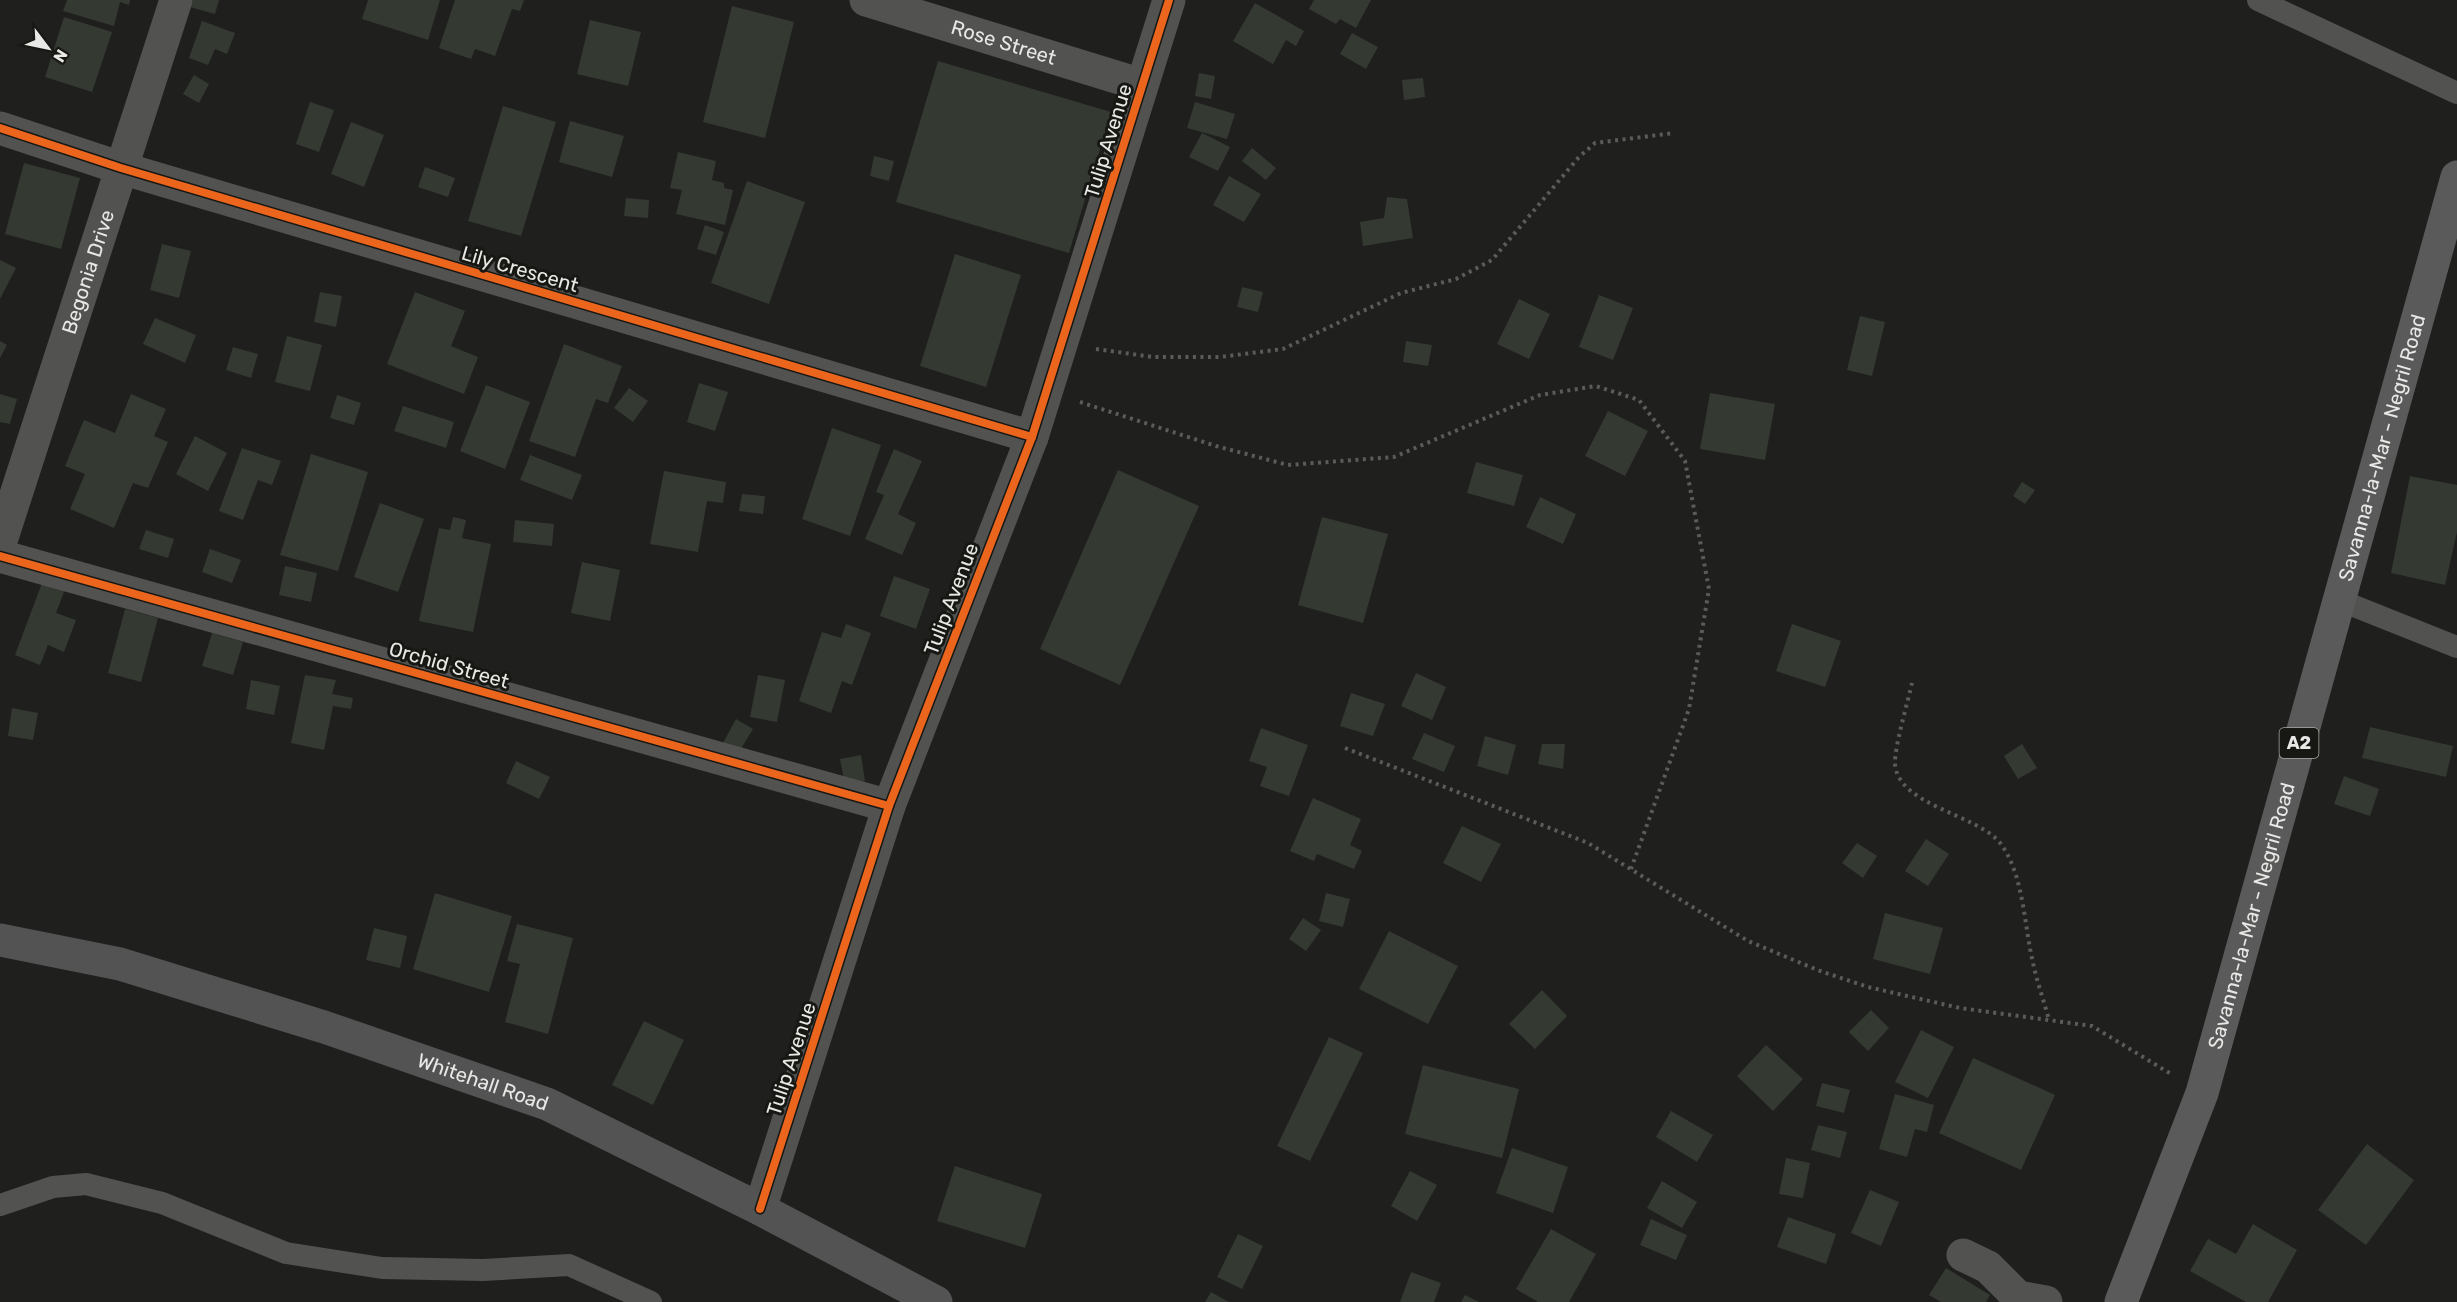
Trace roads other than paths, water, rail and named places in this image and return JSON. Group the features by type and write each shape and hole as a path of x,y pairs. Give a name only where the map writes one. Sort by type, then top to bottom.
{"main road":[{"name":"Savanna-la-Mar - Negril Road","path":"2121,1302 2202,1093 2457,177"},
{"name":"Whitehall Road","path":"0,940 120,964 324,1027 547,1104 760,1209 936,1302"}],"street":[{"name":"Begonia Drive","path":"0,544 176,0"},
{"name":"Rose Street","path":"866,0 1142,85"},
{"name":"Tulip Avenue","path":"760,1209 890,806 1032,437 1169,0"},
{"name":"Lily Crescent","path":"0,128 121,168 1032,437"},
{"name":"Orchid Street","path":"0,556 890,806"},
{"path":"1963,1255 1988,1267 2018,1297 2046,1302"}],"lane":[{"path":"2258,0 2457,93"},
{"path":"2338,600 2457,647"},
{"path":"0,1204 53,1187 86,1184 162,1203 286,1253 382,1268 483,1270 569,1265 651,1302"}]}
